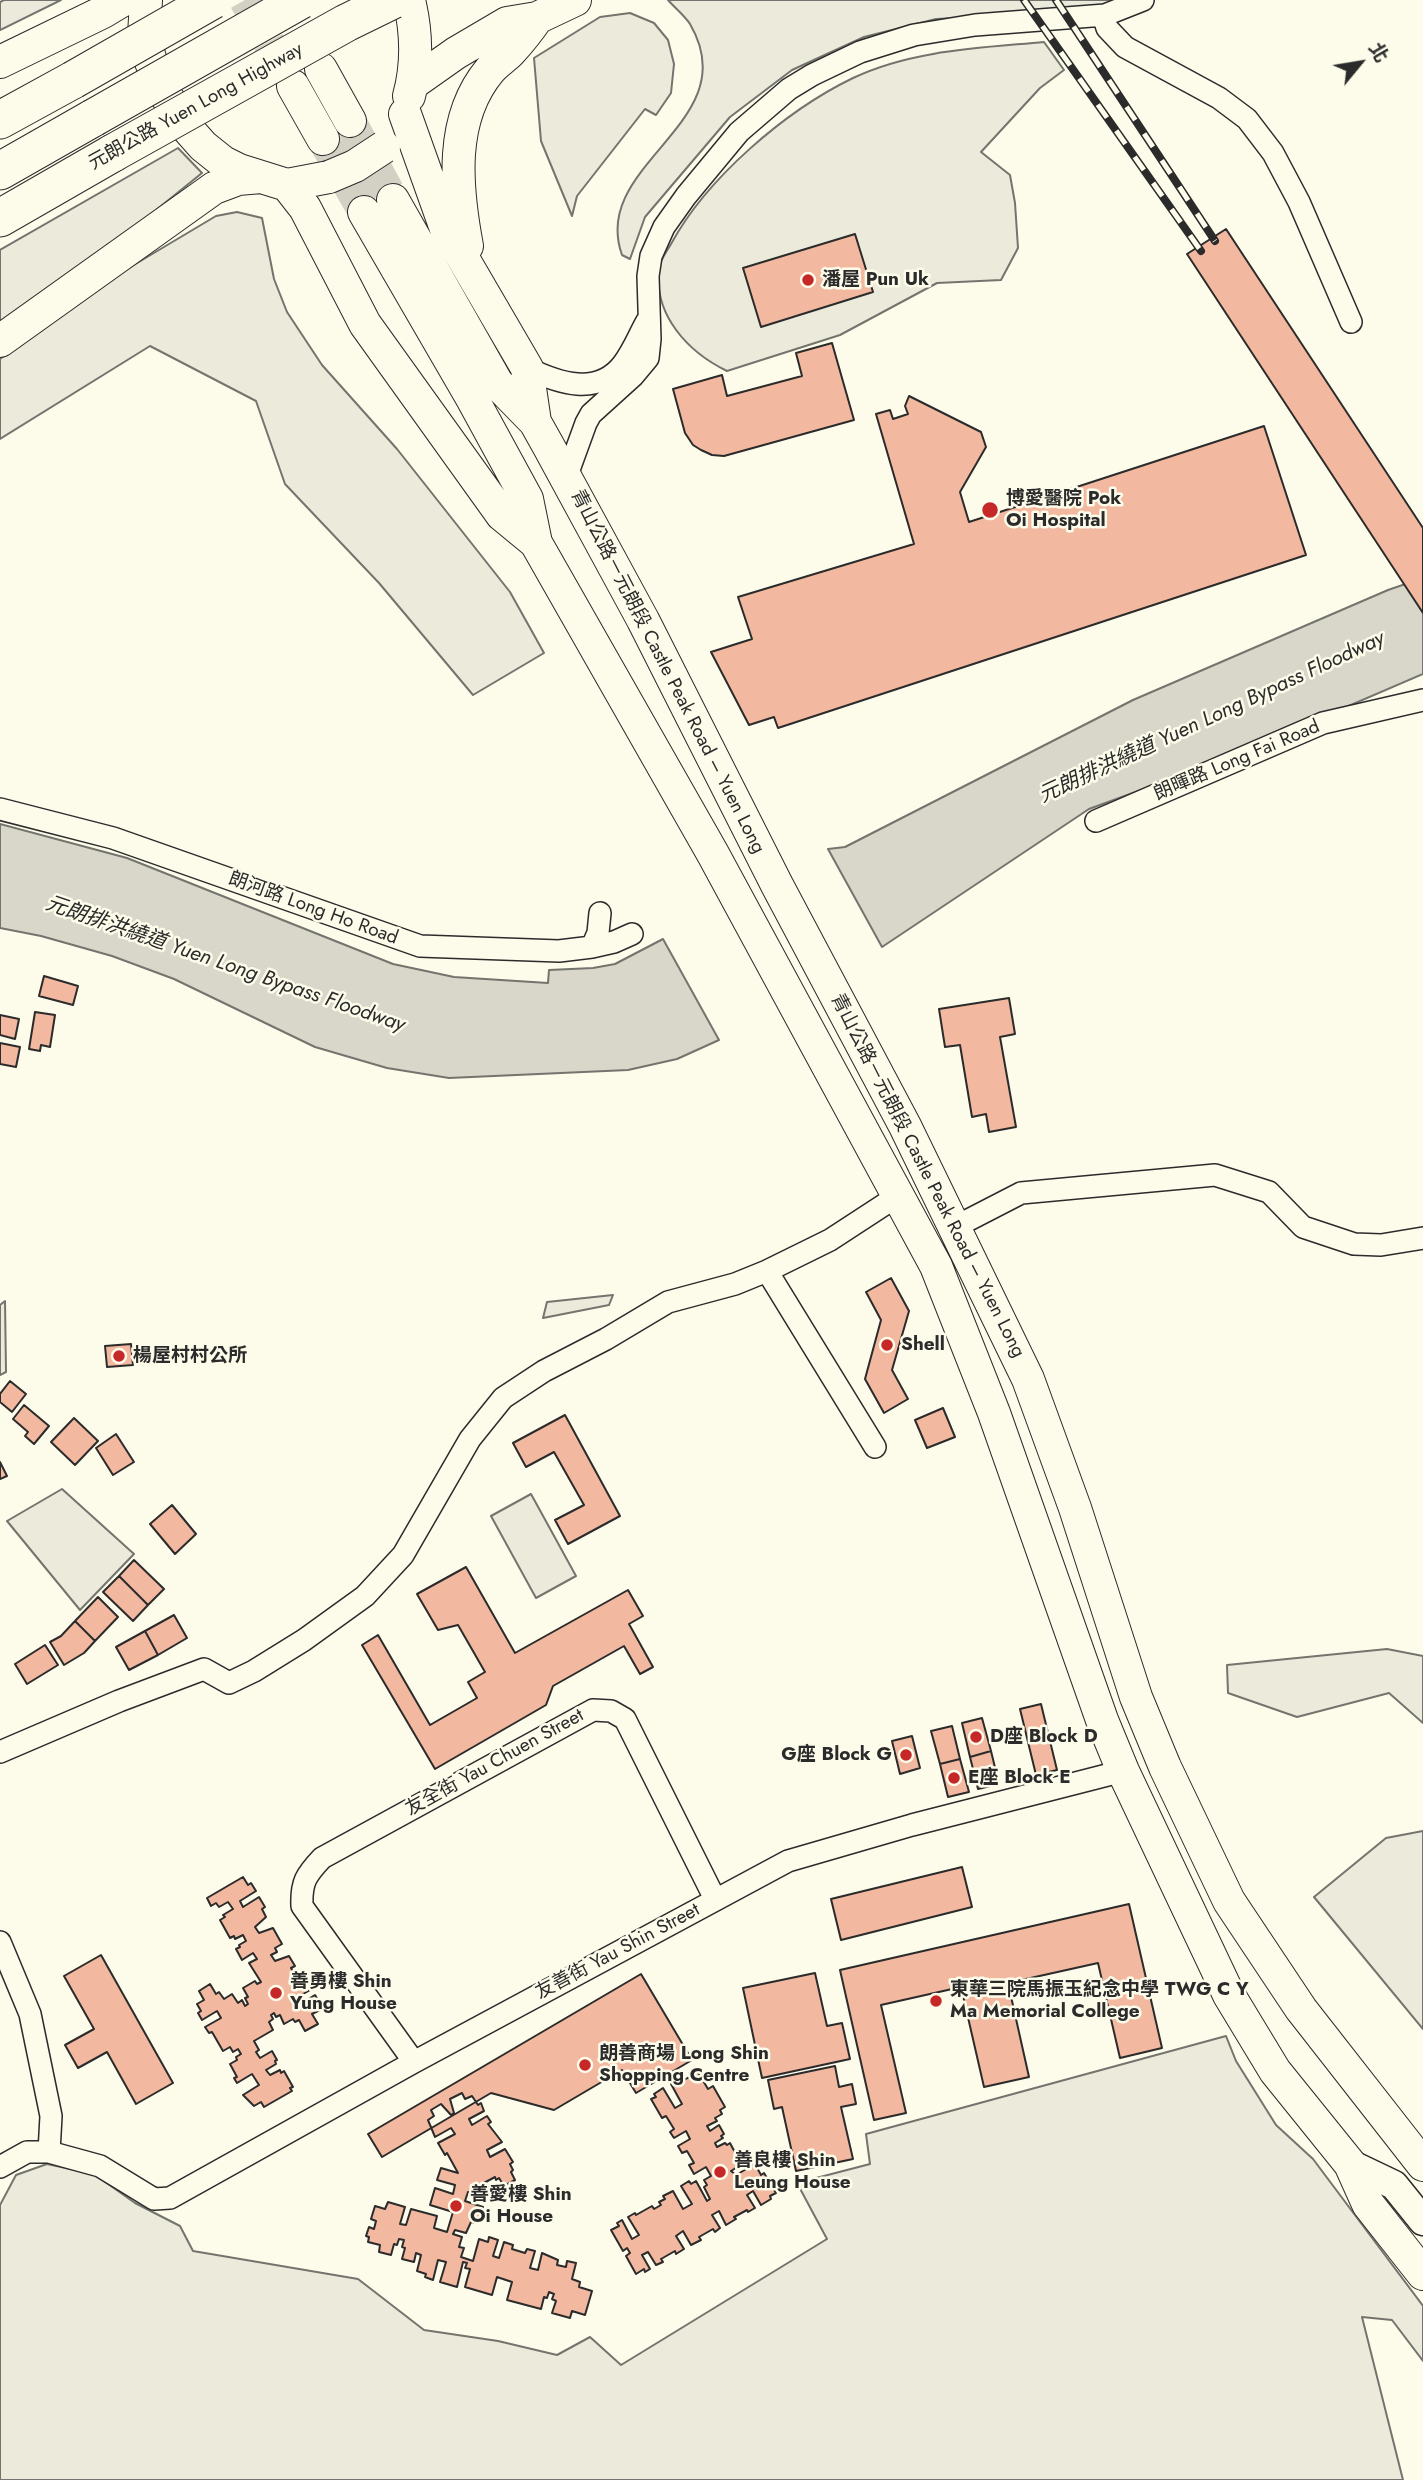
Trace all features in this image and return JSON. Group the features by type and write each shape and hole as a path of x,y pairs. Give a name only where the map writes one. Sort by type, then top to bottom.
{"highway":[{"path":"0,120 213,0"},
{"name":"元朗公路 Yuen Long Highway","path":"0,171 302,0"},
{"name":"元朗公路 Yuen Long Highway","path":"0,218 346,23 393,0"}],"main road":[{"path":"0,62 123,0"},
{"path":"146,0 145,36 151,62 161,88 173,107 203,146 223,162 274,181 305,208 365,324 502,515 536,543"},
{"path":"0,341 214,188 237,179 274,181 329,177 355,166 384,147 405,114 412,84 416,54 414,22 409,0"},
{"path":"412,84 456,53 508,23 537,18 575,0"},
{"path":"473,275 459,196 458,170 462,129 482,81 537,18"},
{"path":"321,69 350,121"},
{"path":"293,86 323,139"},
{"path":"405,114 446,229 527,368 535,422"},
{"name":"青山公路－元朗段 Castle Peak Road – Yuen Long","path":"393,200 497,383 535,422 566,478 643,620 955,1227 1028,1379 1075,1508 1136,1696 1165,1768 1229,1900 1300,2009 1423,2165"},
{"name":"青山公路－元朗段 Castle Peak Road – Yuen Long","path":"363,212 527,499 536,543 713,854 936,1266 989,1401 1102,1720 1123,1771 1229,1995 1275,2071 1350,2164 1368,2204 1423,2274"},
{"name":"青山公路－元朗段 Castle Peak Road – Yuen Long","path":"1350,2164 1394,2185 1423,2221"}],"street":[{"path":"566,478 591,414 633,376 648,358 648,276 651,256 664,227 739,132 789,89 832,64 914,35 975,25 1104,15 1143,0"},
{"path":"1104,15 1107,28 1125,47 1219,98 1247,119 1273,153 1299,202 1351,322"},
{"path":"527,368 570,384 587,385 598,382 621,367 648,321"},
{"name":"朗暉路 Long Fai Road","path":"1096,821 1323,723 1423,700"},
{"name":"朗河路 Long Ho Road","path":"0,809 113,838 420,946 559,951 614,942 632,934"},
{"path":"592,947 598,933 600,913"},
{"path":"955,1227 1021,1193 1214,1175 1269,1192 1303,1227 1354,1244 1381,1245 1423,1238"},
{"path":"0,1752 119,1701 204,1669 229,1683 254,1671 365,1596 403,1555 470,1438 503,1398 544,1371 606,1339 668,1302 735,1284 767,1271 830,1240 899,1195"},
{"path":"767,1271 876,1447"},
{"name":"友全街 Yau Chuen Street","path":"414,2062 302,1906 301,1891 306,1875 322,1858 593,1710 611,1711 625,1719 715,1899"},
{"name":"友善街 Yau Shin Street","path":"49,2152 100,2166 153,2199 170,2198 414,2062 788,1861 912,1825 1123,1771"},
{"path":"0,1942 30,2014 51,2116 49,2152 27,2152 0,2167"}],"shaded area":[{"path":"61,0 0,30 0,2"},
{"path":"668,0 1128,0 1100,11 936,19 864,37 792,70 730,117 645,217 630,259 622,255 618,223 627,194 685,116 699,89 702,59 690,24"},
{"path":"630,13 654,23 668,40 674,64 671,93 656,115 645,109 577,196 572,216 541,141 534,58 600,17"},
{"path":"1044,42 1064,70 1040,88 981,152 1010,175 1015,203 1018,248 1001,280 937,283 840,335 727,371 699,354 676,330 662,301 659,268 662,259 686,219 705,195 726,171 775,128 827,92 853,78 899,61 947,52"},
{"path":"178,148 202,173 130,231 0,322 0,250"},
{"path":"237,212 262,218 274,279 287,312 322,365 397,449 510,592 544,653 473,695 379,583 285,484 256,401 150,346 0,439 0,359 122,272 216,216"},
{"path":"613,1295 609,1305 543,1318 547,1302"},
{"path":"5,1301 6,1372 0,1375 0,1305"},
{"path":"62,1489 134,1554 80,1610 7,1521"},
{"path":"531,1494 576,1576 536,1598 491,1516"},
{"path":"1387,1649 1423,1656 1423,1723 1389,1693 1297,1717 1228,1693 1227,1665"},
{"path":"1423,1831 1423,2029 1314,1897 1386,1838"},
{"path":"1226,2036 1236,2061 1276,2125 1313,2159 1423,2306 1423,2361 1392,2320 1362,2317 1403,2480 0,2480 0,2205 16,2175 47,2164 94,2174 135,2203 180,2226 193,2251 358,2279 424,2330 498,2341 557,2355 590,2337 621,2365 827,2239 797,2183 870,2164 866,2134"}],"water":[{"name":"元朗排洪繞道 Yuen Long Bypass Floodway","path":"1423,578 1423,674 1223,760 1089,809 882,947 828,849 845,847 1133,700 1388,590"},
{"name":"元朗排洪繞道 Yuen Long Bypass Floodway","path":"0,824 127,858 393,964 454,977 548,983 549,970 615,964 663,939 719,1040 677,1059 628,1070 449,1078 387,1068 315,1047 174,979 112,956 41,936 0,928"}],"building":[{"path":"1226,229 1423,528 1423,613 1187,254"},
{"name":"潘屋 Pun Uk","path":"855,234 873,292 761,327 743,268"},
{"path":"832,343 854,420 724,456 712,455 693,445 685,433 673,389 722,375 727,396 802,376 796,353"},
{"name":"博愛醫院 Pok Oi Hospital","path":"909,396 981,432 986,447 960,492 969,522 1264,426 1306,555 778,728 774,717 749,725 711,652 752,639 738,597 914,544 876,414 890,410 893,419 908,414 905,406"},
{"path":"44,976 78,986 73,1005 39,996"},
{"path":"1009,998 1015,1034 1000,1037 1016,1127 989,1132 986,1114 972,1117 960,1045 945,1047 939,1009"},
{"path":"35,1012 55,1015 50,1047 41,1045 40,1051 29,1049"},
{"path":"0,1015 19,1019 15,1039 0,1035"},
{"path":"0,1043 20,1047 16,1067 0,1064"},
{"name":"Shell","path":"891,1278 909,1311 892,1370 908,1399 884,1413 865,1379 881,1320 866,1292"},
{"name":"楊屋村村公所","path":"131,1344 133,1365 107,1367 105,1346"},
{"path":"10,1381 26,1394 12,1412 0,1402 0,1394"},
{"path":"24,1405 49,1426 34,1444 25,1436 28,1432 13,1419"},
{"path":"943,1408 955,1437 927,1448 915,1420"},
{"path":"565,1415 620,1516 568,1544 555,1520 584,1505 554,1452 526,1467 513,1443"},
{"path":"74,1418 98,1441 75,1465 51,1442"},
{"path":"116,1434 134,1462 113,1475 96,1448"},
{"path":"0,1462 7,1476 0,1479"},
{"path":"172,1505 196,1534 175,1554 150,1524"},
{"path":"134,1560 164,1589 148,1605 119,1576"},
{"path":"466,1567 515,1653 628,1590 643,1616 629,1624 653,1667 640,1674 624,1646 553,1686 546,1705 435,1769 362,1645 378,1635 430,1725 477,1698 468,1682 485,1672 458,1625 438,1630 417,1594"},
{"path":"119,1576 148,1605 133,1621 103,1592"},
{"path":"98,1597 118,1617 95,1641 75,1621"},
{"path":"174,1615 187,1638 158,1655 145,1631"},
{"path":"75,1621 95,1641 84,1653 64,1665 50,1642 61,1636"},
{"path":"145,1631 158,1655 129,1670 116,1647"},
{"path":"45,1645 58,1665 27,1684 15,1664"},
{"path":"1041,1704 1049,1737 1028,1742 1020,1709"},
{"name":"D座 Block D","path":"982,1718 991,1751 970,1757 962,1723"},
{"path":"952,1726 960,1759 940,1764 931,1731"},
{"name":"G座 Block G","path":"912,1736 920,1768 900,1774 892,1741"},
{"path":"1049,1737 1057,1770 1036,1775 1028,1742"},
{"path":"991,1751 999,1784 978,1789 970,1757"},
{"name":"E座 Block E","path":"960,1759 969,1792 948,1797 940,1764"},
{"path":"962,1867 972,1907 841,1940 831,1899"},
{"name":"善勇樓 Shin Yung House","path":"243,1877 256,1891 240,1901 243,1907 259,1897 265,1907 262,1909 266,1917 255,1927 259,1933 273,1928 282,1944 275,1948 277,1952 271,1955 275,1961 289,1956 295,1966 291,1968 296,1976 299,1974 303,1981 307,1979 312,1989 296,1998 300,2004 315,1995 320,2003 317,2005 320,2010 312,2014 318,2024 305,2031 299,2020 295,2022 293,2019 284,2024 280,2015 276,2017 274,2013 269,2022 273,2030 254,2041 260,2058 272,2051 277,2060 276,2064 266,2070 270,2075 284,2071 293,2087 290,2088 292,2091 264,2107 261,2102 254,2106 243,2095 259,2085 252,2074 237,2083 234,2078 237,2077 230,2064 241,2054 238,2049 233,2052 230,2047 223,2051 212,2032 209,2033 205,2027 221,2018 217,2011 202,2020 197,2004 204,2000 199,1991 210,1984 216,1994 219,1992 224,1999 232,1994 238,2003 242,2000 245,2006 248,2004 245,1998 248,1997 243,1988 255,1981 257,1984 261,1982 249,1963 257,1959 253,1953 242,1960 236,1949 246,1941 243,1935 230,1938 220,1920 233,1909 228,1902 219,1907 216,1903 211,1906 207,1898"},
{"path":"1129,1904 1162,2048 1120,2058 1098,1963 1008,1983 1029,2077 984,2087 961,1987 881,2005 906,2113 874,2120 840,1970"},
{"path":"101,1955 173,2083 136,2104 107,2052 78,2068 65,2045 94,2029 64,1976"},
{"path":"815,1973 827,2026 842,2023 850,2059 762,2078 743,1988"},
{"name":"朗善商場 Long Shin Shopping Centre","path":"641,1974 692,2060 636,2093 622,2070 554,2110 491,2093 382,2157 368,2134"},
{"path":"835,2066 839,2087 852,2084 856,2104 841,2107 853,2159 796,2171 782,2107 774,2109 768,2080"},
{"name":"善良樓 Shin Leung House","path":"696,2069 708,2089 713,2086 725,2107 720,2110 722,2114 715,2118 717,2121 707,2126 710,2131 719,2125 724,2134 721,2136 723,2138 715,2143 717,2147 730,2143 740,2162 737,2163 739,2166 731,2171 736,2175 755,2164 776,2193 761,2205 753,2191 747,2195 755,2208 734,2217 736,2219 726,2225 719,2211 712,2215 720,2228 699,2237 701,2240 691,2245 683,2231 676,2236 684,2249 661,2259 663,2262 656,2265 648,2252 642,2255 650,2269 636,2274 626,2256 630,2253 627,2248 623,2251 611,2230 619,2226 617,2223 622,2220 632,2239 639,2235 628,2217 652,2206 654,2209 661,2205 659,2202 665,2199 663,2196 673,2191 683,2209 692,2204 681,2186 689,2181 691,2184 696,2181 707,2201 710,2199 704,2187 707,2185 704,2180 711,2176 706,2167 694,2174 689,2165 694,2163 687,2151 682,2153 678,2146 690,2139 686,2131 674,2138 670,2132 674,2129 666,2116 662,2118 651,2099 663,2088 675,2108 682,2104 671,2084 691,2076 689,2073"},
{"name":"善愛樓 Shin Oi House","path":"462,2093 465,2099 472,2096 478,2105 481,2103 484,2111 469,2119 472,2125 487,2116 491,2122 488,2124 502,2142 487,2150 490,2157 505,2149 513,2162 510,2164 515,2180 504,2186 499,2178 496,2180 495,2177 482,2184 489,2186 486,2197 468,2192 465,2201 483,2207 478,2223 471,2222 466,2233 455,2230 453,2234 462,2237 459,2247 464,2248 461,2257 473,2261 479,2239 488,2242 489,2237 498,2240 493,2256 499,2258 504,2242 513,2245 512,2249 525,2253 527,2249 535,2251 530,2268 538,2270 542,2253 558,2260 557,2265 566,2267 567,2261 576,2263 572,2279 580,2282 579,2287 592,2291 585,2315 572,2311 570,2318 552,2313 556,2301 552,2299 554,2294 549,2292 547,2298 544,2297 541,2309 507,2300 512,2282 497,2277 492,2295 465,2287 470,2269 465,2268 467,2263 463,2262 457,2287 440,2282 446,2262 438,2260 433,2280 417,2271 421,2255 416,2253 414,2262 402,2259 404,2240 399,2239 397,2245 394,2244 391,2255 379,2252 380,2245 368,2242 369,2237 366,2236 369,2227 374,2229 376,2221 371,2219 375,2206 385,2209 388,2202 405,2207 400,2224 406,2225 411,2209 437,2216 434,2228 447,2232 453,2212 430,2205 435,2188 453,2194 455,2185 437,2180 441,2168 458,2173 438,2143 455,2134 451,2128 435,2137 428,2120 434,2116 431,2110 441,2104 451,2115 454,2113 450,2099"}],"tunnel":[{"path":"245,0 291,82"},
{"path":"350,121 393,200"},
{"path":"323,139 364,212"}],"railway":[{"path":"1024,0 1201,251"},
{"path":"1056,0 1215,241"}],"place":[{"name":"潘屋 Pun Uk","path":"808,280"},
{"name":"博愛醫院 Pok Oi Hospital","path":"990,510"},
{"name":"Shell","path":"887,1345"},
{"name":"楊屋村村公所","path":"119,1356"},
{"name":"D座 Block D","path":"976,1737"},
{"name":"G座 Block G","path":"906,1755"},
{"name":"E座 Block E","path":"954,1778"},
{"name":"善勇樓 Shin Yung House","path":"276,1993"},
{"name":"東華三院馬振玉紀念中學 TWG C Y Ma Memorial College","path":"936,2001"},
{"name":"朗善商場 Long Shin Shopping Centre","path":"585,2065"},
{"name":"善良樓 Shin Leung House","path":"720,2172"},
{"name":"善愛樓 Shin Oi House","path":"456,2206"}]}
